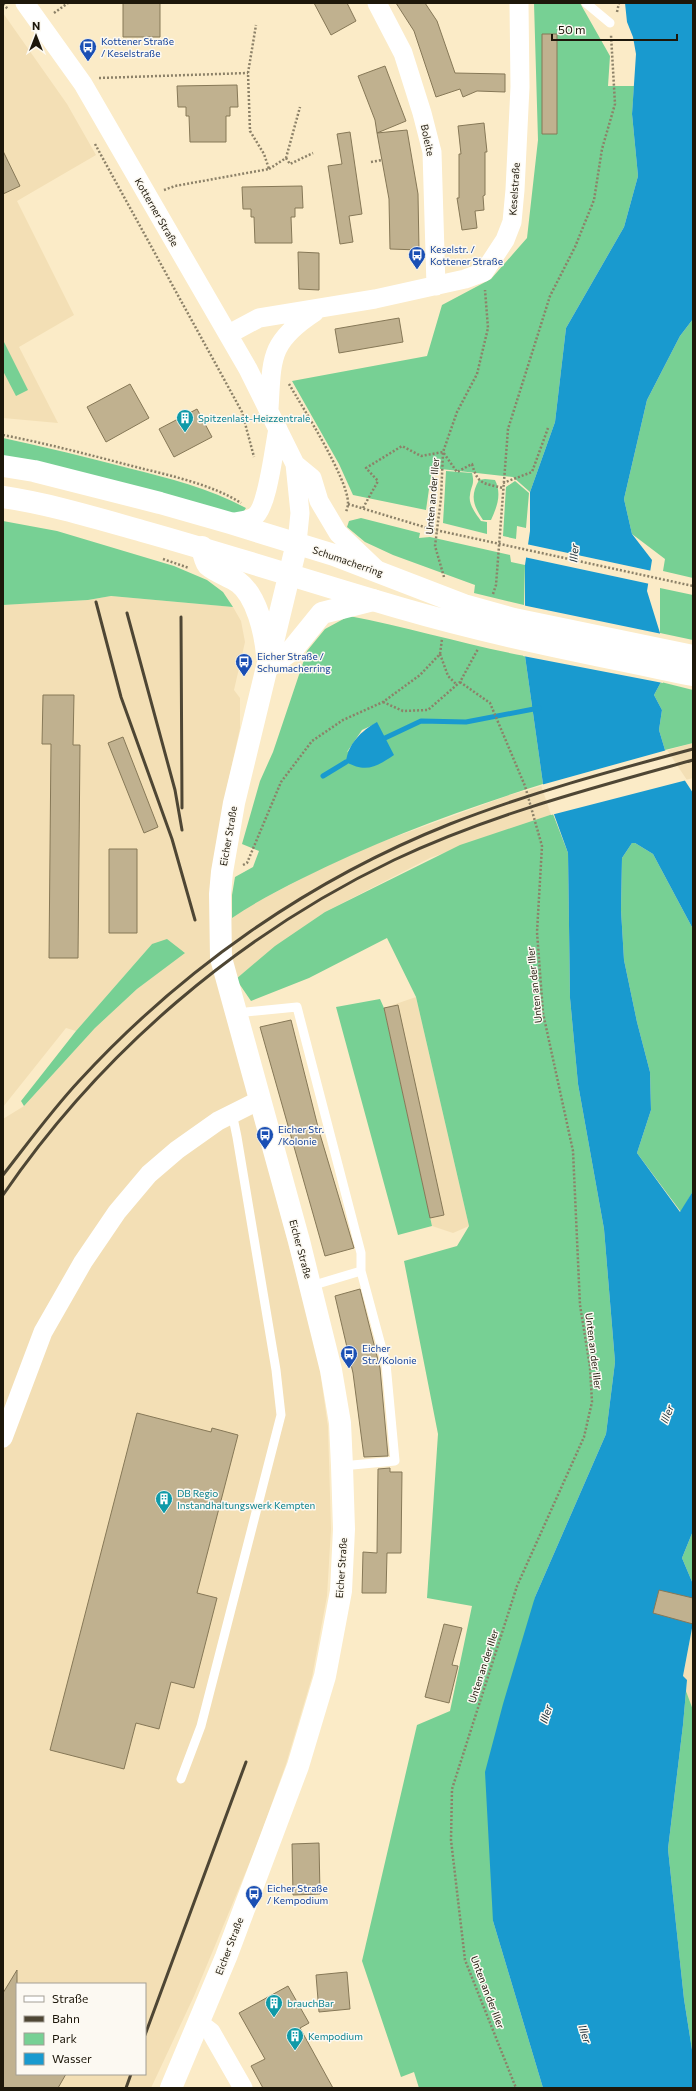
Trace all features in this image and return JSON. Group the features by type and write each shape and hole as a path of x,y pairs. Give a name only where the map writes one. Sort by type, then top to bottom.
{"street":[{"name":"Boleite","path":"377,3 403,53 422,113 432,152 436,286"},
{"name":"Keselstraße","path":"484,272 506,240 512,222 520,87 518,3"},
{"name":"Kotterner Straße","path":"19,9 83,84 228,334 295,464 300,513 297,543 290,573"},
{"path":"228,334 259,318 436,286 465,279 484,272"},
{"path":"268,410 272,358 282,338 295,325 321,308"},
{"path":"230,523 252,518 257,514 267,492 278,429"},
{"name":"Kotterner Straße","path":"295,464 312,478 319,501 338,532 379,572"},
{"name":"Schumacherring","path":"3,466 34,471 160,502 297,543 409,583 464,605 514,619 693,656"},
{"path":"3,497 39,503 202,547 290,573 373,600 498,635 693,675"},
{"path":"202,547 208,564 239,583 250,597 266,640 268,666 292,650 322,613 373,600"},
{"name":"Eicher Straße","path":"170,2088 280,1817 298,1766 325,1676 341,1592 344,1529 342,1466 340,1423 331,1370 311,1286 221,958 220,901 222,872 240,774 290,573"},
{"path":"3,1438 43,1332 83,1262 116,1212 149,1174 178,1150 232,1113 260,1100"},
{"path":"198,2022 212,2032 243,2088"}],"lane":[{"path":"586,3 610,23"},
{"path":"235,1013 297,1007 361,1253 361,1272 386,1364 395,1461 342,1466"},
{"path":"181,1779 201,1726 281,1415 276,1370 232,1113"},
{"path":"311,1286 361,1272"}],"path":[{"path":"496,585 508,429 550,296 575,247 594,200 602,149 615,104 610,23 618,11 619,3"},
{"path":"3,4 19,9"},
{"path":"256,25 248,73 250,130 264,154 269,169"},
{"path":"83,84 102,77 248,73"},
{"path":"148,196 175,186 269,169 286,158 300,107"},
{"path":"93,140 242,412 256,464"},
{"path":"286,158 290,164 313,153"},
{"path":"371,162 382,160"},
{"name":"Unten an der Iller","path":"446,583 435,546 441,498 443,452 457,412 477,374 488,328 484,272"},
{"path":"288,382 336,466 348,504 431,529 693,586"},
{"path":"503,482 532,472 548,428"},
{"path":"3,435 48,444 172,476 231,497 257,514"},
{"path":"363,508 378,481 366,468 402,446 421,456 443,452 457,472 472,464 477,479 483,483 503,488"},
{"path":"383,702 403,711 428,710 457,685 448,676 440,654 443,637"},
{"path":"222,872 247,863 281,782 312,741 343,720 383,702 420,675 440,654"},
{"name":"Unten an der Iller","path":"457,685 460,682 490,703 525,786 542,846 537,932 543,1013 573,1151 580,1305 590,1367 592,1402 584,1437 517,1586 452,1789 451,1840 466,1960 516,2088"}],"shaded area":[{"path":"3,13 67,104 96,155 17,201 74,315 19,347 58,423 3,418"},
{"path":"111,596 233,607 241,621 245,642 234,690 240,698 240,728 224,801 213,931 251,905 320,869 373,845 510,795 693,743 693,778 553,814 430,858 325,912 275,947 236,979 272,1182 318,1357 328,1427 331,1529 327,1596 312,1677 286,1764 257,1845 194,1996 151,2088 3,2088 3,1119 24,1106 95,1028 137,989 185,952 152,944 76,1031 66,1028 3,1107 3,605 88,600"},
{"path":"416,997 469,1226 453,1233 432,1226 384,1008"},
{"path":"693,1623 693,1710 686,1691 687,1680 683,1677"}],"green space":[{"path":"534,3 580,3 610,56 608,86 634,86 632,114 638,176 624,227 566,328 555,422 530,492 513,477 432,468 426,510 353,495 339,464 292,381 427,356 442,305 491,279 527,238 538,140"},
{"path":"693,319 693,578 663,571 665,559 632,534 624,499 647,400 680,336"},
{"path":"3,340 28,390 16,396 3,371"},
{"path":"3,438 81,456 173,480 203,489 246,508 242,514 232,516 3,458"},
{"path":"446,471 472,473 473,483 470,502 481,521 487,522 487,534 443,523"},
{"path":"479,480 495,480 498,490 497,505 491,520 483,520 477,510 474,500 474,491"},
{"path":"515,481 529,493 526,528 517,526 516,539 503,536 506,487"},
{"path":"361,518 420,533 419,538 430,537 510,555 511,562 525,565 524,605 474,593 475,585 393,555 365,542 347,527 349,521"},
{"path":"3,521 57,531 174,566 207,580 223,592 233,607 111,596 88,600 3,605"},
{"path":"660,588 693,595 693,640 660,633"},
{"path":"349,616 525,656 543,784 481,804 360,851 283,888 232,918 232,895 235,877 253,867 259,851 242,844 260,781 273,752 307,651 325,629","holes":["377,723 347,752 362,730"]},
{"path":"661,682 693,690 693,743 665,750 659,730 662,710 654,695"},
{"path":"553,814 568,853 570,998 578,1084 604,1229 615,1362 606,1434 535,1597 493,1921 543,2088 419,2088 414,2072 401,2077 362,1961 417,1725 450,1711 472,1606 427,1598 438,1434 404,1261 457,1246 469,1226 416,997 387,938 309,978 251,1001 236,979 275,946 325,912 460,845"},
{"path":"632,843 635,843 653,854 693,929 693,1191 681,1212 637,1153 651,1110 650,1072 637,1022 624,960 621,910 622,858"},
{"path":"167,939 185,953 137,989 95,1028 24,1106 21,1101 76,1031 152,944"},
{"path":"380,999 384,1008 432,1226 398,1235 336,1007"},
{"path":"693,1531 693,1584 682,1558"},
{"path":"686,1691 693,1710 693,2056 684,1999 668,1849"}],"water":[{"name":"Iller","path":"625,3 693,3 693,319 680,336 647,400 624,499 632,534 652,560 647,591 660,633 661,682 654,695 662,710 659,730 665,750 693,793 693,929 653,854 635,843 632,843 622,858 621,910 624,960 637,1022 650,1072 651,1110 637,1153 680,1212 693,1191 693,1531 682,1558 693,1584 693,1623 683,1676 687,1680 668,1849 684,1999 693,2056 693,2088 543,2088 493,1921 485,1772 503,1704 535,1597 606,1434 615,1362 604,1229 578,1084 570,998 568,853 543,784 525,656 525,565 530,531 530,492 555,422 566,328 624,227 638,176 632,114 636,54 633,37 627,22"},
{"path":"377,722 394,755 382,763 365,768 346,762 349,749 352,744 361,734"}],"pier":[{"path":"526,544 652,571 650,584 524,557"},
{"path":"522,605 662,634 663,683 523,656"},
{"path":"667,750 687,780 551,815 541,785"}],"building":[{"path":"123,3 160,3 160,37 123,37"},
{"path":"314,3 347,3 356,21 331,35"},
{"path":"396,3 425,3 437,21 455,73 505,74 505,92 477,91 463,97 460,89 436,97 414,31"},
{"path":"542,34 557,34 557,134 542,134"},
{"path":"385,66 406,121 377,133 375,120 358,76"},
{"path":"237,85 238,107 230,107 230,116 226,116 226,142 190,142 189,116 186,116 186,107 178,107 177,86"},
{"path":"484,123 487,152 485,152 485,195 483,196 484,210 475,211 477,228 462,230 457,198 459,198 459,154 461,154 458,126"},
{"path":"407,130 418,194 419,250 390,249 389,199 377,133"},
{"path":"350,132 362,214 349,216 353,242 340,244 328,166 342,164 337,134"},
{"path":"3,151 20,186 3,194"},
{"path":"302,186 303,208 295,208 295,217 291,217 292,243 255,243 254,217 251,217 251,209 243,209 242,187"},
{"path":"298,252 319,253 319,290 299,289"},
{"path":"399,318 403,342 339,353 335,329"},
{"path":"130,384 149,418 106,442 87,407"},
{"name":"Spitzenlast-Heizzentrale","path":"197,409 212,437 174,457 159,429"},
{"path":"43,695 74,695 73,745 80,745 78,958 49,958 51,744 42,744"},
{"path":"123,737 158,827 144,833 108,743"},
{"path":"109,849 137,849 137,933 109,933"},
{"path":"398,1005 444,1215 430,1218 384,1008"},
{"path":"291,1020 319,1131 354,1248 325,1256 260,1027"},
{"path":"360,1289 380,1368 388,1456 364,1457 353,1373 335,1296"},
{"name":"DB Regio Instandhaltungswerk Kempten","path":"137,1413 211,1432 212,1428 238,1435 197,1593 217,1598 194,1688 171,1682 159,1729 136,1723 124,1769 50,1750"},
{"path":"390,1468 390,1472 402,1472 401,1553 387,1553 386,1593 362,1593 363,1552 377,1553 378,1469"},
{"path":"659,1590 693,1598 693,1624 653,1613"},
{"path":"444,1624 462,1628 452,1665 458,1666 449,1703 425,1697"},
{"path":"319,1843 320,1894 293,1895 292,1844"},
{"path":"17,1970 16,2075 65,2075 58,2088 3,2088 3,1993"},
{"path":"347,1972 350,2009 319,2012 316,1975"},
{"path":"288,1986 309,2023 300,2028 333,2088 263,2088 251,2066 265,2059 239,2013"}],"waterway":[{"path":"385,738 421,721 466,722 539,708"},
{"path":"323,776 346,762"}],"railway":[{"path":"96,602 121,697 172,839 195,920"},
{"path":"127,613 175,790 182,830"},
{"path":"181,617 182,808"},
{"path":"3,1175 59,1103 119,1040 161,1001 204,965 298,900 347,872 450,824 540,792 693,749"},
{"path":"3,1195 42,1143 84,1093 129,1046 177,1002 228,961 281,924 336,890 394,860 467,829 541,804 693,760"},
{"path":"146,2032 246,1762"},
{"path":"126,2088 131,2075"}],"place":[{"name":"Kottener Straße / Keselstraße","path":"88,62"},
{"name":"Keselstr. / Kottener Straße","path":"417,270"},
{"name":"Spitzenlast-Heizzentrale","path":"185,433"},
{"name":"Eicher Straße / Schumacherring","path":"244,677"},
{"name":"Eicher Str. /Kolonie","path":"265,1150"},
{"name":"Eicher Str./Kolonie","path":"349,1369"},
{"name":"DB Regio Instandhaltungswerk Kempten","path":"164,1514"},
{"name":"Eicher Straße / Kempodium","path":"254,1909"},
{"name":"brauchBar","path":"274,2018"},
{"name":"Kempodium","path":"295,2051"}]}
